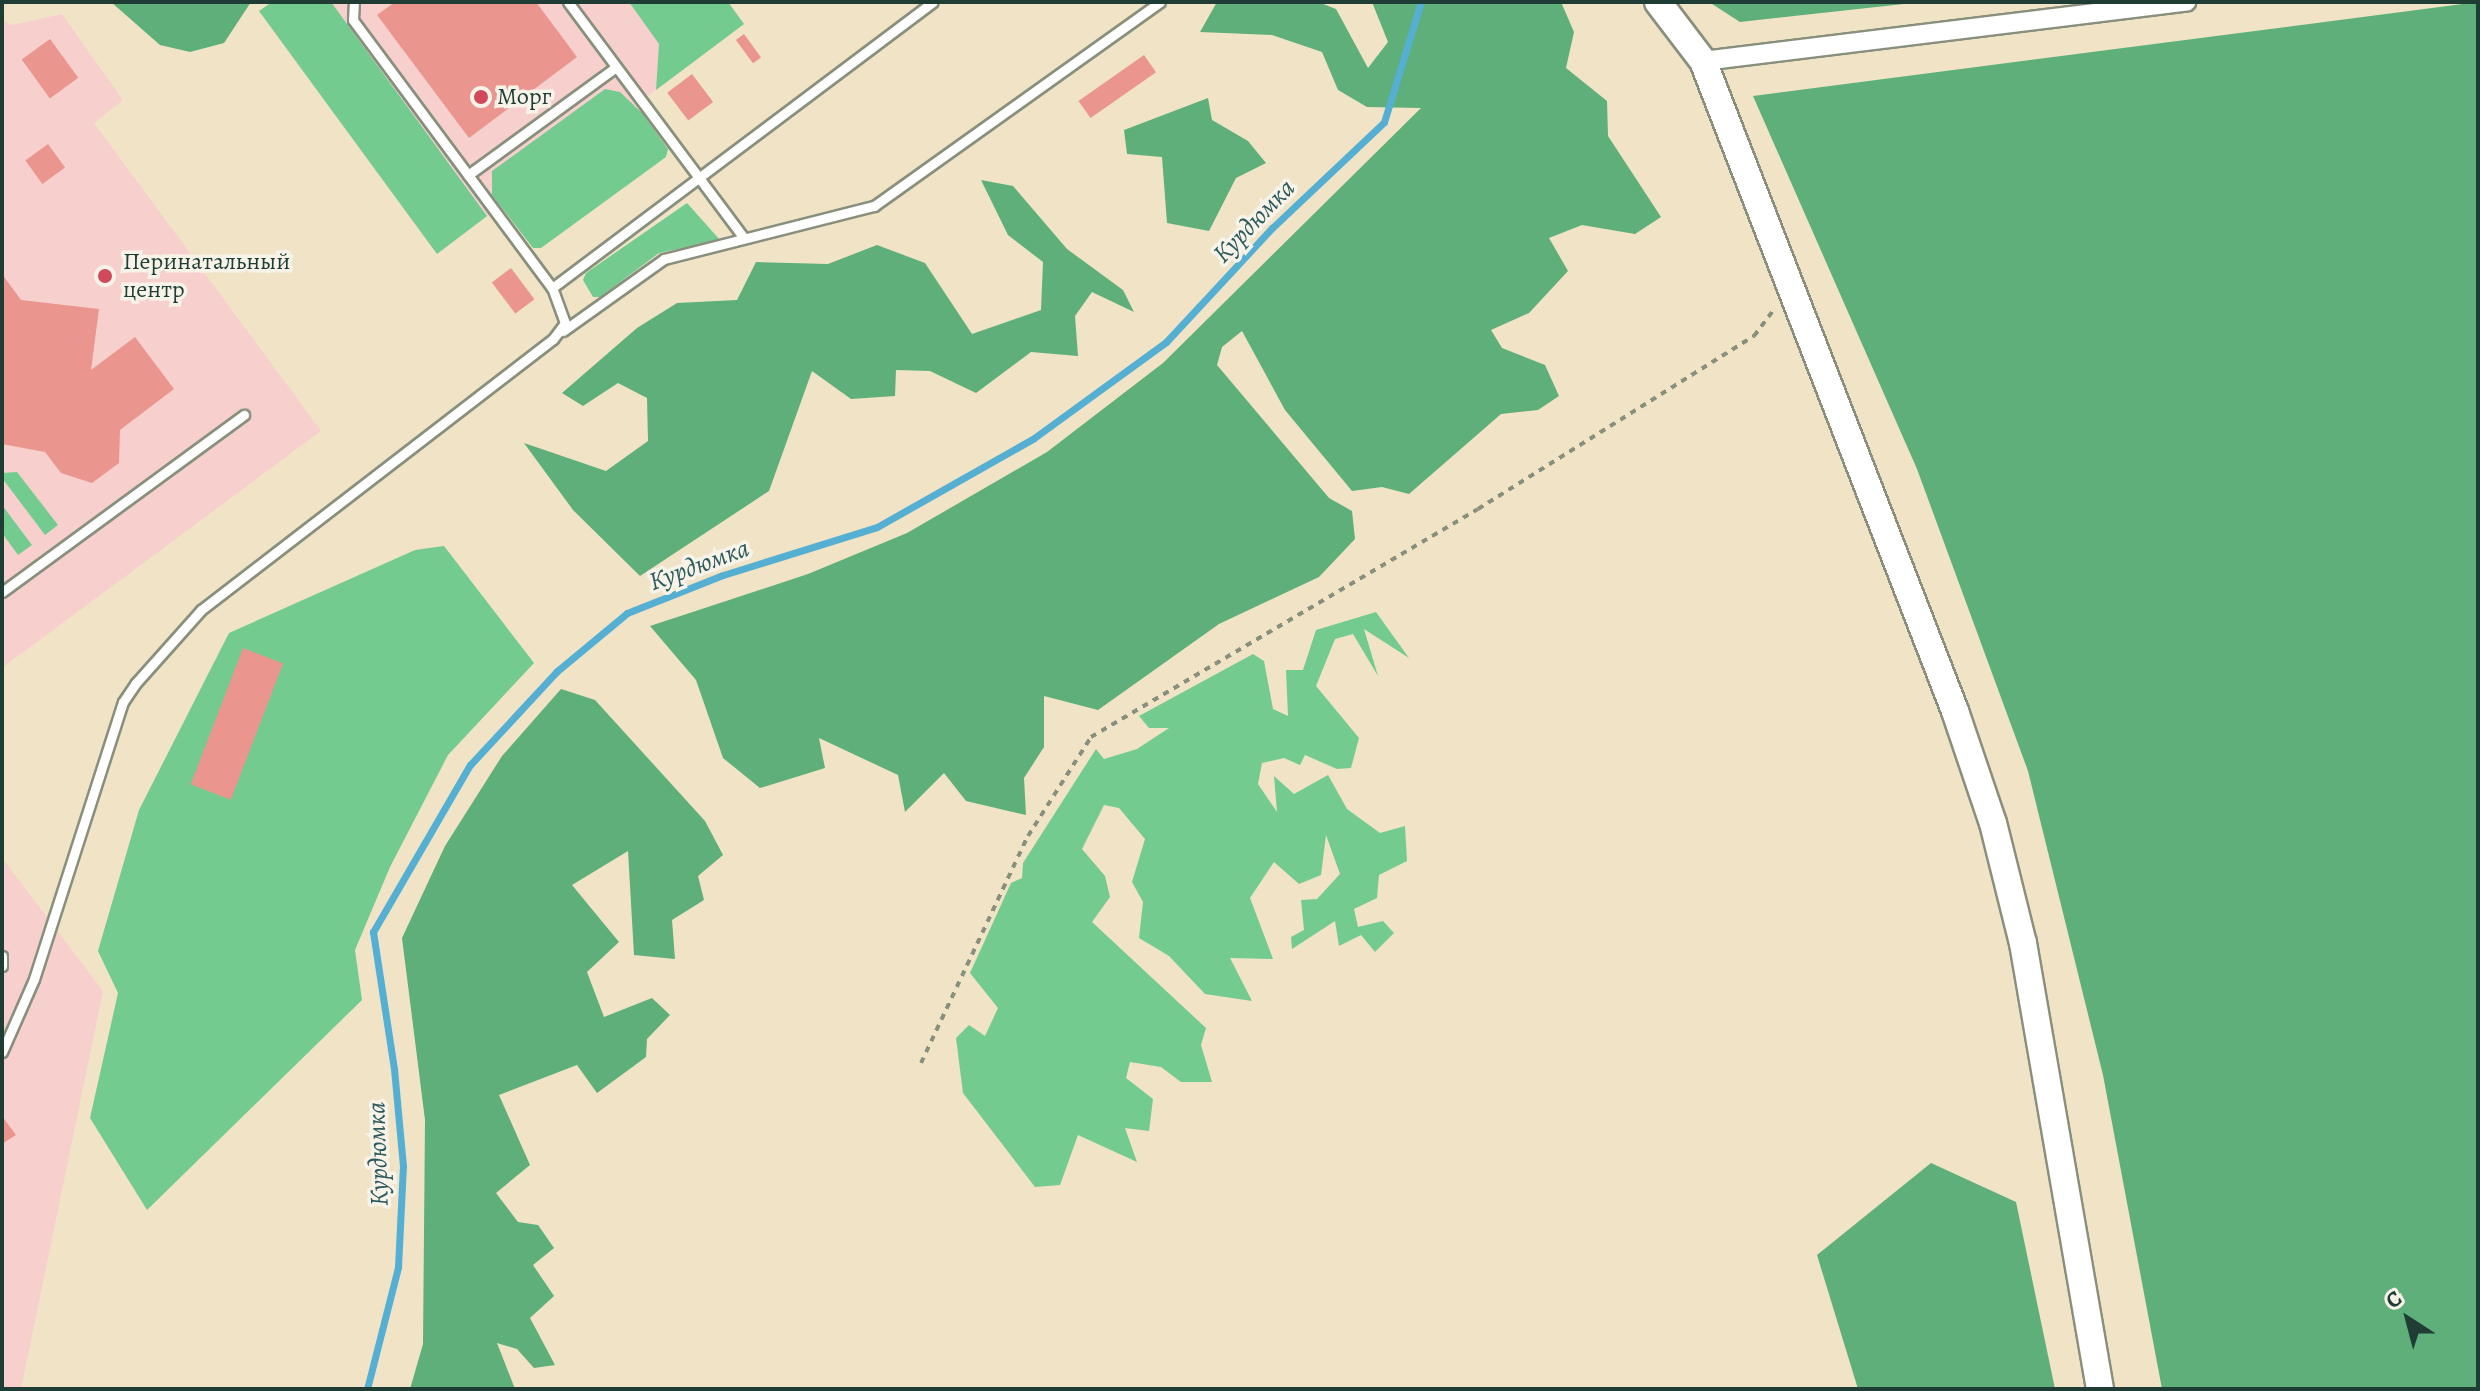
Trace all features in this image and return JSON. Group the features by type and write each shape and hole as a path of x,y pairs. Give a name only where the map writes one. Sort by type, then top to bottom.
{"main road":[{"path":"1658,2 1703,61 1955,711 1993,823 2023,943 2100,1389"}],"street":[{"path":"1703,61 2186,2"}],"lane":[{"path":"354,2 353,20 552,288 564,315 560,333"},
{"path":"568,2 744,238"},
{"path":"552,288 933,2"},
{"path":"2,1052 34,979 123,702 201,610 560,333 664,259 874,206 1160,2"},
{"path":"468,175 616,67"},
{"path":"2,592 244,415"},
{"path":"2,956 2,966"}],"path":[{"path":"921,1063 1028,836 1091,737 1478,509 1754,336 1790,286"}],"shaded area":[{"path":"272,2 728,2 744,24 437,254 259,11"},
{"name":"Перинатальный центр","path":"62,14 123,100 94,123 321,431 2,668 2,20 12,25"},
{"path":"2,858 103,991 21,1389 2,1389"}],"green space":[{"path":"111,2 251,2 224,43 190,52 160,45"},
{"path":"272,2 331,2 487,216 437,254 259,11"},
{"path":"629,2 728,2 744,24 656,90 659,44"},
{"path":"1217,2 1318,2 1336,9 1368,68 1388,42 1372,2 1561,2 1574,32 1566,68 1607,101 1608,136 1661,217 1635,234 1582,225 1549,238 1568,271 1529,313 1491,330 1502,348 1545,365 1559,396 1538,410 1501,414 1409,494 1382,487 1352,491 1285,410 1242,331 1222,347 1217,365 1329,498 1352,511 1355,539 1319,577 1219,624 1098,710 1044,696 1044,747 1024,778 1026,815 966,801 944,773 905,812 898,775 819,738 825,768 760,788 723,758 696,680 650,626 808,574 907,533 1047,452 1163,363 1421,108 1367,107 1338,90 1322,52 1272,35 1200,32"},
{"path":"1709,2 1922,2 1740,22"},
{"path":"2478,2 2478,1389 2162,1389 2103,1075 2028,771 1917,469 1753,96"},
{"path":"605,89 620,92 642,113 668,149 666,157 541,248 533,248 492,195 492,171"},
{"path":"1208,98 1212,120 1248,141 1266,163 1236,178 1209,231 1167,223 1162,157 1127,154 1124,130"},
{"path":"981,180 1013,186 1067,249 1123,290 1134,312 1092,292 1075,316 1078,356 1031,352 976,393 930,371 896,370 895,396 851,399 812,371 769,491 640,576 573,510 524,443 606,471 648,441 647,398 618,383 583,406 562,393 637,328 677,303 737,300 756,262 828,264 877,245 925,263 972,334 1041,310 1043,262 1008,235"},
{"path":"687,203 720,240 659,253 600,297 593,297 583,280 586,273"},
{"path":"17,472 58,525 45,535 2,478 2,473"},
{"path":"2,505 32,545 18,555 2,533"},
{"path":"444,546 534,663 448,755 390,867 355,950 362,1000 147,1210 90,1118 118,993 98,951 139,810 229,633 415,550"},
{"path":"1376,612 1409,658 1364,629 1378,676 1353,634 1335,639 1316,686 1359,738 1351,768 1337,769 1305,755 1300,765 1284,758 1262,763 1258,784 1277,812 1274,776 1294,794 1328,775 1347,809 1380,833 1405,826 1407,861 1379,875 1377,898 1354,909 1358,927 1383,921 1394,933 1375,952 1361,935 1339,946 1335,921 1292,949 1291,937 1304,930 1301,900 1317,899 1340,874 1326,835 1321,875 1299,884 1274,862 1250,898 1273,959 1230,958 1252,1001 1205,994 1169,956 1139,938 1143,902 1132,882 1145,839 1119,808 1104,805 1082,849 1105,876 1110,897 1092,922 1206,1028 1201,1045 1212,1082 1181,1082 1161,1067 1130,1062 1126,1078 1153,1099 1149,1131 1125,1128 1137,1162 1078,1135 1060,1185 1035,1187 963,1093 956,1038 969,1025 985,1036 998,1008 970,973 1011,883 1022,878 1023,863 1096,749 1104,759 1137,749 1169,728 1149,728 1139,716 1253,654 1264,661 1273,709 1288,716 1286,670 1303,670 1316,630"},
{"path":"561,689 595,700 705,821 723,855 698,876 704,900 672,920 675,959 634,955 628,851 572,885 619,942 587,972 604,1017 652,998 670,1015 647,1039 646,1057 597,1093 577,1065 499,1095 530,1165 496,1193 518,1222 538,1225 554,1248 533,1265 554,1296 530,1318 555,1365 534,1368 517,1349 497,1343 515,1389 410,1389 423,1344 425,1120 402,938 445,846 502,756"},
{"path":"1931,1163 2016,1202 2055,1389 1858,1389 1817,1255"}],"building":[{"name":"Морг","path":"395,2 536,2 577,57 469,138 377,15"},
{"path":"744,34 761,57 753,63 736,40"},
{"path":"50,39 78,78 50,98 22,60"},
{"path":"1144,55 1156,72 1091,118 1078,101"},
{"path":"692,74 713,102 688,121 667,93"},
{"path":"48,144 65,167 42,184 25,160"},
{"path":"511,268 534,299 515,314 492,282"},
{"path":"2,274 21,300 99,309 91,370 135,337 174,389 120,430 119,463 92,483 61,473 45,452 2,444"},
{"path":"243,648 283,663 231,800 191,784"},
{"path":"2,1116 16,1135 2,1144"}],"waterway":[{"name":"Курдюмка","path":"367,1389 398,1267 403,1166 394,1069 373,932 470,765 556,672 627,613 723,575 877,527 1034,438 1166,342 1272,228 1384,122 1421,2"}],"place":[{"name":"Морг","path":"481,97"},
{"name":"Перинатальный центр","path":"105,276"}]}
